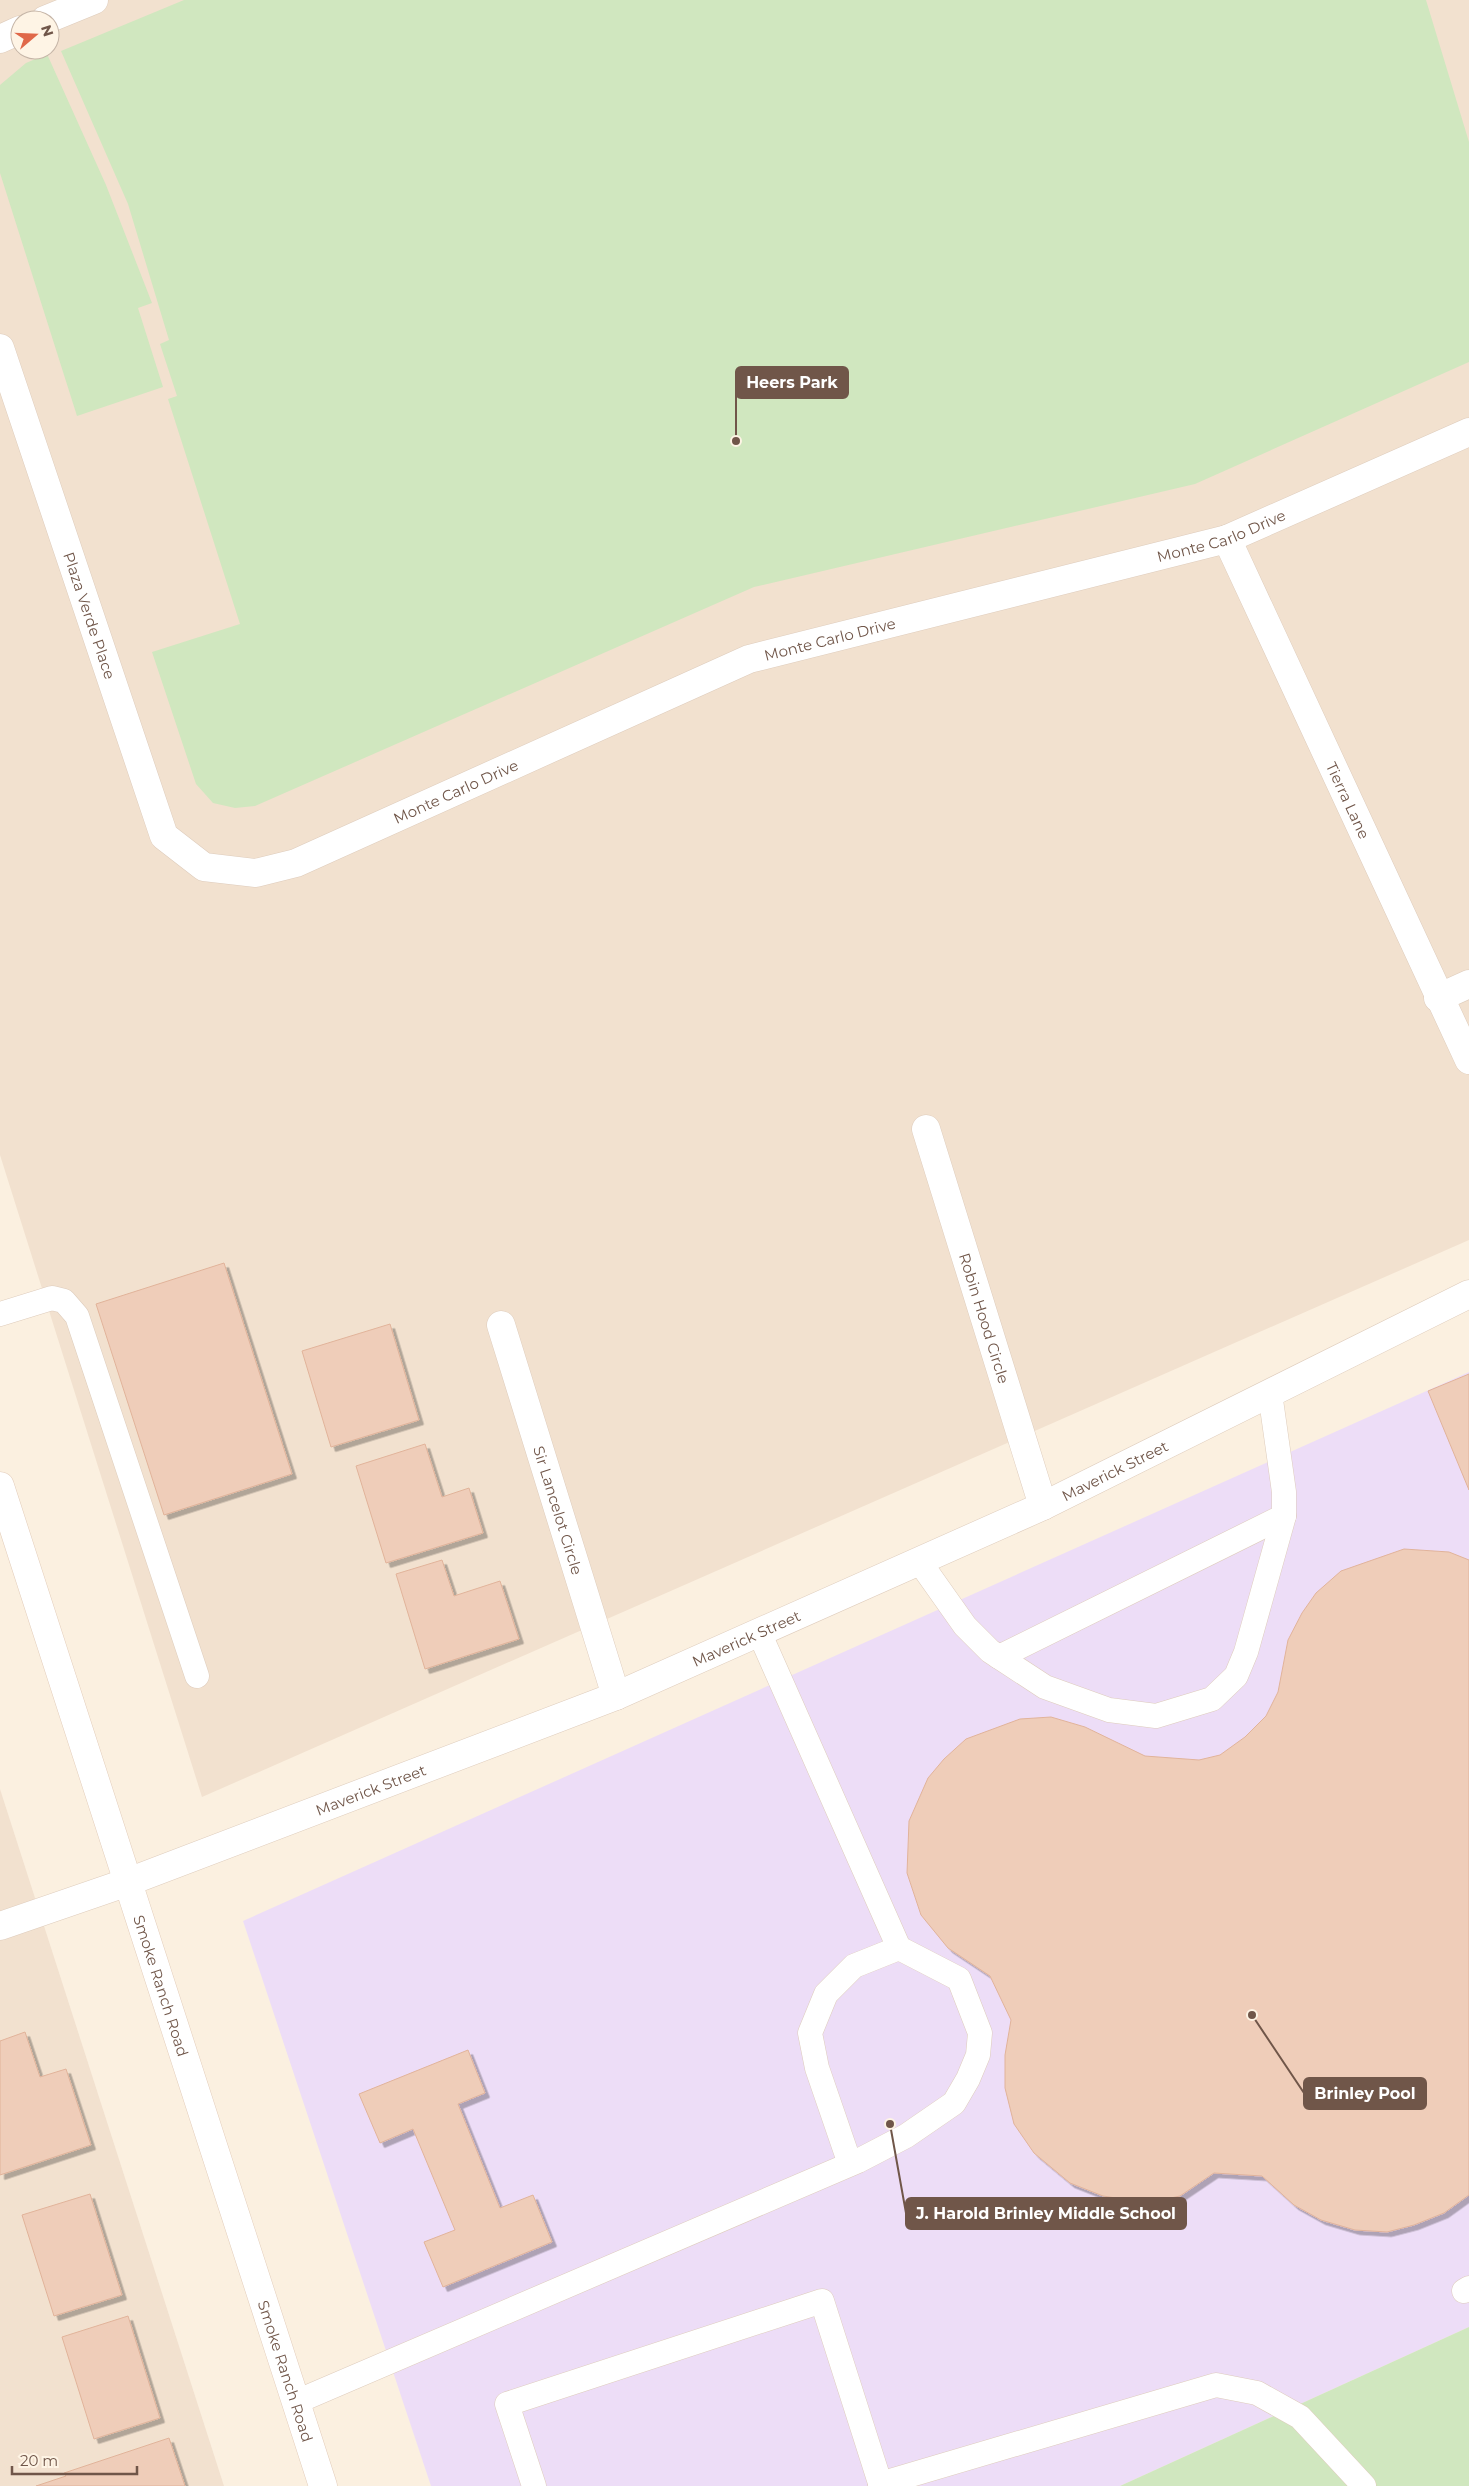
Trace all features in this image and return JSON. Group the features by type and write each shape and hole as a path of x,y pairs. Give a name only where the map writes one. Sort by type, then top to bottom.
{"street":[{"path":"60,14 94,0"},
{"name":"Plaza Verde Place","path":"0,348 7,395 164,836 204,866"},
{"name":"Monte Carlo Drive","path":"204,866 256,873 296,863 749,659 1227,539 1469,432"},
{"name":"Tierra Lane","path":"1227,539 1438,998 1469,1060"},
{"path":"1438,998 1469,984"},
{"name":"Robin Hood Circle","path":"926,1129 1042,1506"},
{"name":"Maverick Street","path":"0,1926 128,1882 616,1696 1042,1506 1469,1294"},
{"name":"Sir Lancelot Circle","path":"501,1325 616,1696"},
{"name":"Smoke Ranch Road","path":"0,1486 323,2486"}],"lane":[{"path":"0,1314 52,1298 64,1302 77,1316 196,1676"},
{"path":"919,1561 965,1626 999,1657 1045,1687 1109,1710 1156,1716 1212,1699 1236,1676 1246,1652 1284,1516 1284,1492 1270,1393"},
{"path":"999,1657 1284,1516"},
{"path":"296,2402 850,2164 906,2136 954,2102 968,2079 978,2055 980,2033 959,1979 899,1948 759,1632"},
{"path":"850,2164 817,2068 810,2032 826,1994 854,1966 899,1948"},
{"path":"534,2486 508,2404 822,2301 881,2485 1216,2385 1257,2393 1300,2417 1364,2486"}],"shaded area":[{"path":"0,0 1469,0 1469,1240 202,1797 0,1155"},
{"path":"1469,1372 1469,2327 1120,2486 431,2486 243,1921"},
{"path":"0,1789 224,2486 0,2486"}],"green space":[{"path":"184,0 1426,0 1469,142 1469,362 1195,484 754,587 255,806 235,808 213,803 196,784 152,652 240,624 168,399 177,396 160,344 169,340 128,204 61,51"},
{"path":"33,60 50,60 106,185 152,303 138,308 163,387 77,416 0,173 0,85 26,63"},
{"path":"1469,2327 1469,2486 1120,2486"}],"building":[{"path":"224,1263 292,1474 164,1515 96,1304"},
{"path":"390,1324 419,1420 331,1447 302,1351"},
{"path":"1469,1374 1469,1490 1428,1391"},
{"path":"425,1444 442,1497 469,1488 483,1533 386,1563 356,1466"},
{"path":"1404,1549 1449,1552 1469,1560 1469,2195 1444,2213 1414,2225 1387,2232 1355,2230 1321,2220 1294,2205 1262,2176 1214,2173 1180,2196 1148,2203 1103,2196 1070,2183 1034,2153 1014,2124 1005,2088 1005,2055 1011,2020 990,1976 948,1948 921,1915 907,1873 909,1821 928,1778 944,1759 966,1739 1020,1719 1051,1717 1085,1727 1145,1756 1199,1760 1220,1755 1245,1737 1266,1716 1278,1692 1288,1640 1302,1613 1316,1593 1341,1571"},
{"path":"442,1560 454,1596 500,1581 519,1639 425,1669 396,1574"},
{"path":"25,2032 40,2077 66,2069 91,2145 0,2175 0,2041"},
{"path":"468,2050 485,2093 458,2104 500,2208 533,2195 552,2242 443,2287 424,2242 455,2230 413,2129 380,2143 359,2094"},
{"path":"90,2194 122,2295 54,2316 22,2215"},
{"path":"128,2316 160,2418 94,2439 62,2337"},
{"path":"169,2438 185,2486 36,2486 66,2476 64,2473"}],"place":[{"name":"Heers Park","path":"736,441"},
{"name":"Brinley Pool","path":"1252,2015"},
{"name":"J. Harold Brinley Middle School","path":"890,2124"}]}
